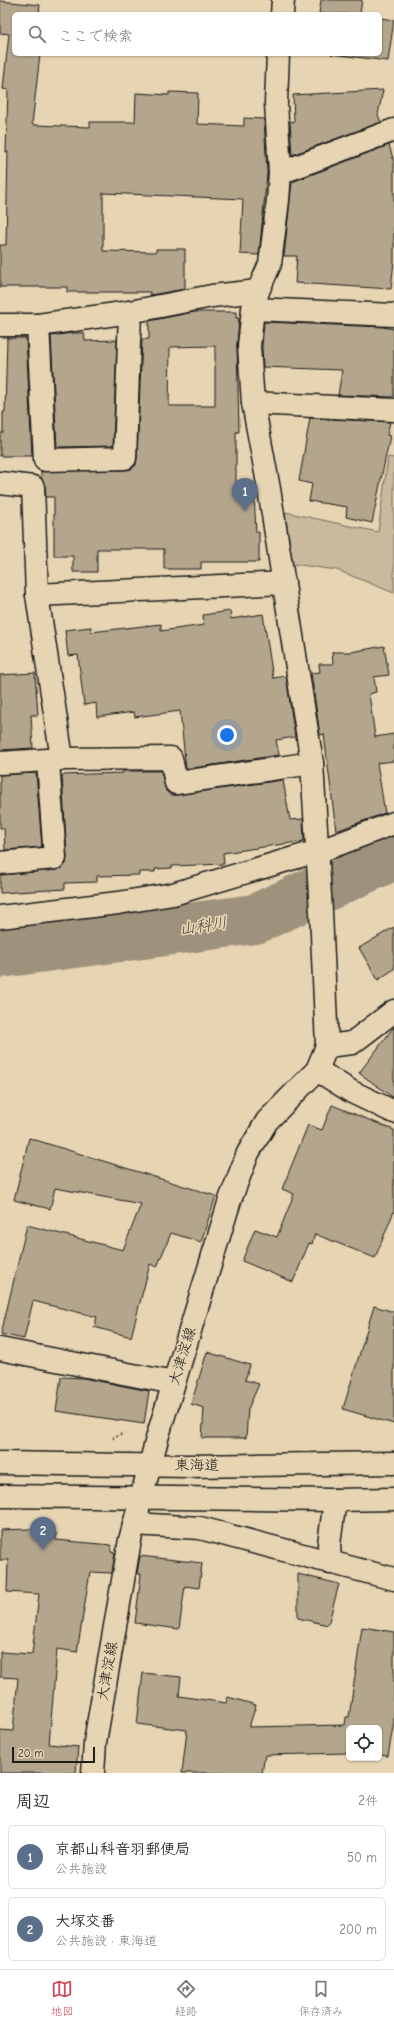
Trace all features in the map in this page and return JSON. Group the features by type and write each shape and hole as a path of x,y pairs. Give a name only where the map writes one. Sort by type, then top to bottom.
{"main road":[{"path":"282,12 284,0"},
{"path":"278,56 276,103 280,173 278,200 270,264 255,300 249,346 253,403 284,583 312,764 327,1046 352,1043 394,1011"},
{"path":"280,173 394,130"},
{"path":"0,325 38,325 130,312 212,296 394,315"},
{"path":"38,325 45,460 125,458 130,312"},
{"path":"253,403 394,410"},
{"path":"0,483 33,487 37,595 55,760 55,858 0,863"},
{"path":"37,595 284,583"},
{"path":"0,763 55,760 172,758 176,783 312,764"},
{"path":"0,917 118,903 173,894 317,855 394,823"},
{"name":"大津淀線","path":"93,1773 95,1742 134,1524 158,1435 230,1200 248,1153 267,1121 317,1070 327,1046"},
{"path":"317,1070 352,1092 394,1112"},
{"path":"0,1349 174,1383"},
{"name":"東海道","path":"0,1464 151,1465 394,1463"},
{"path":"0,1496 335,1500 394,1499"},
{"path":"330,1562 329,1544 335,1500"},
{"path":"134,1524 200,1528 394,1580"}],"path":[{"path":"112,1439 124,1433"}],"shaded area":[{"path":"388,457 394,458 394,593 337,570 293,564 285,512 378,532"}],"building":[{"path":"321,0 362,0 360,12 319,12"},
{"path":"0,1 40,5 39,12 12,12 12,56 40,56 32,124 34,125 90,127 90,122 135,122 136,93 169,95 169,92 198,93 197,124 244,126 244,118 264,119 267,173 259,255 240,254 243,199 103,193 103,251 156,252 156,249 185,249 185,289 150,295 150,292 67,292 67,287 0,287 0,245 6,245 8,90 3,89 9,34 0,33"},
{"path":"382,18 394,20 388,61 347,56 382,56"},
{"path":"383,90 378,115 381,122 292,155 290,121 294,122 293,95"},
{"path":"389,145 394,162 394,261 391,289 295,283 297,256 284,256 292,182"},
{"path":"194,312 236,312 236,318 239,318 237,345 239,432 236,432 236,495 254,494 256,532 259,532 259,562 201,562 201,569 164,569 164,549 97,549 97,572 73,572 73,556 54,556 54,497 46,497 45,486 41,478 41,471 125,470 131,469 136,465 142,339 149,339 149,321","holes":["215,346 215,406 169,406 170,347"]},
{"path":"264,322 383,327 394,329 394,397 338,395 342,370 263,367 262,346"},
{"path":"84,333 85,341 117,340 113,446 57,447 51,336"},
{"path":"7,338 26,338 32,456 0,456 0,433 3,433 3,412 5,412"},
{"path":"310,418 390,422 387,435 390,436 372,523 346,517 347,507 309,501 312,484 299,481"},
{"path":"230,611 231,619 263,614 273,678 286,676 295,737 276,740 279,755 186,769 180,711 135,717 134,712 97,717 96,703 84,705 78,655 68,656 65,630 91,627 91,632 161,624 161,631 204,625 203,615"},
{"path":"384,646 389,675 374,677 376,692 369,694 375,737 394,734 394,761 377,763 385,813 336,831 324,734 320,735 311,673 320,672 319,664 333,664 332,652 351,652"},
{"path":"35,673 38,715 31,715 33,748 0,750 0,675"},
{"path":"123,771 161,771 166,791 171,795 283,780 290,820 303,819 304,841 223,853 224,864 172,866 172,868 155,869 155,872 139,872 139,875 97,876 97,882 65,883 65,889 0,893 0,875 56,870 62,868 66,864 67,857 62,775 123,773"},
{"path":"36,773 42,847 5,850 4,828 0,828 0,775"},
{"path":"394,927 394,969 378,980 359,948"},
{"path":"394,1027 394,1098 359,1073"},
{"path":"332,1105 394,1130 394,1211 375,1258 315,1234 312,1244 309,1243 293,1282 242,1261 255,1229 277,1237 294,1194 282,1189 308,1125 322,1130"},
{"path":"29,1138 216,1196 201,1242 171,1233 157,1267 150,1264 131,1337 94,1327 97,1317 33,1301 24,1339 1,1334 27,1225 123,1250 141,1204 55,1188 50,1209 14,1200"},
{"path":"374,1306 394,1312 394,1424 343,1409"},
{"path":"207,1352 250,1365 245,1380 259,1384 248,1409 246,1438 202,1438 204,1408 191,1404"},
{"path":"61,1377 83,1378 149,1391 144,1424 56,1411"},
{"path":"29,1529 56,1533 56,1540 111,1545 111,1552 115,1553 112,1573 90,1572 77,1652 57,1649 49,1744 78,1747 76,1773 0,1773 0,1730 13,1731 18,1678 0,1677 0,1652 32,1654 39,1594 7,1592 8,1560 0,1560 0,1530"},
{"path":"140,1556 202,1563 199,1588 185,1586 179,1629 135,1623 141,1574 137,1574"},
{"path":"298,1574 339,1584 328,1625 298,1618"},
{"path":"362,1627 394,1632 394,1721 388,1756 382,1755 382,1725 346,1725 346,1753 265,1755 262,1773 182,1773 187,1730 137,1724 143,1673 181,1677 179,1696 226,1703 228,1697 256,1705 249,1727 345,1725 346,1717 349,1717"}],"waterway":[{"name":"山科川","path":"0,953 255,919 394,855"}],"place":[{"name":"京都山科音羽郵便局","path":"245,511"},
{"name":"大塚交番","path":"43,1550"}]}
